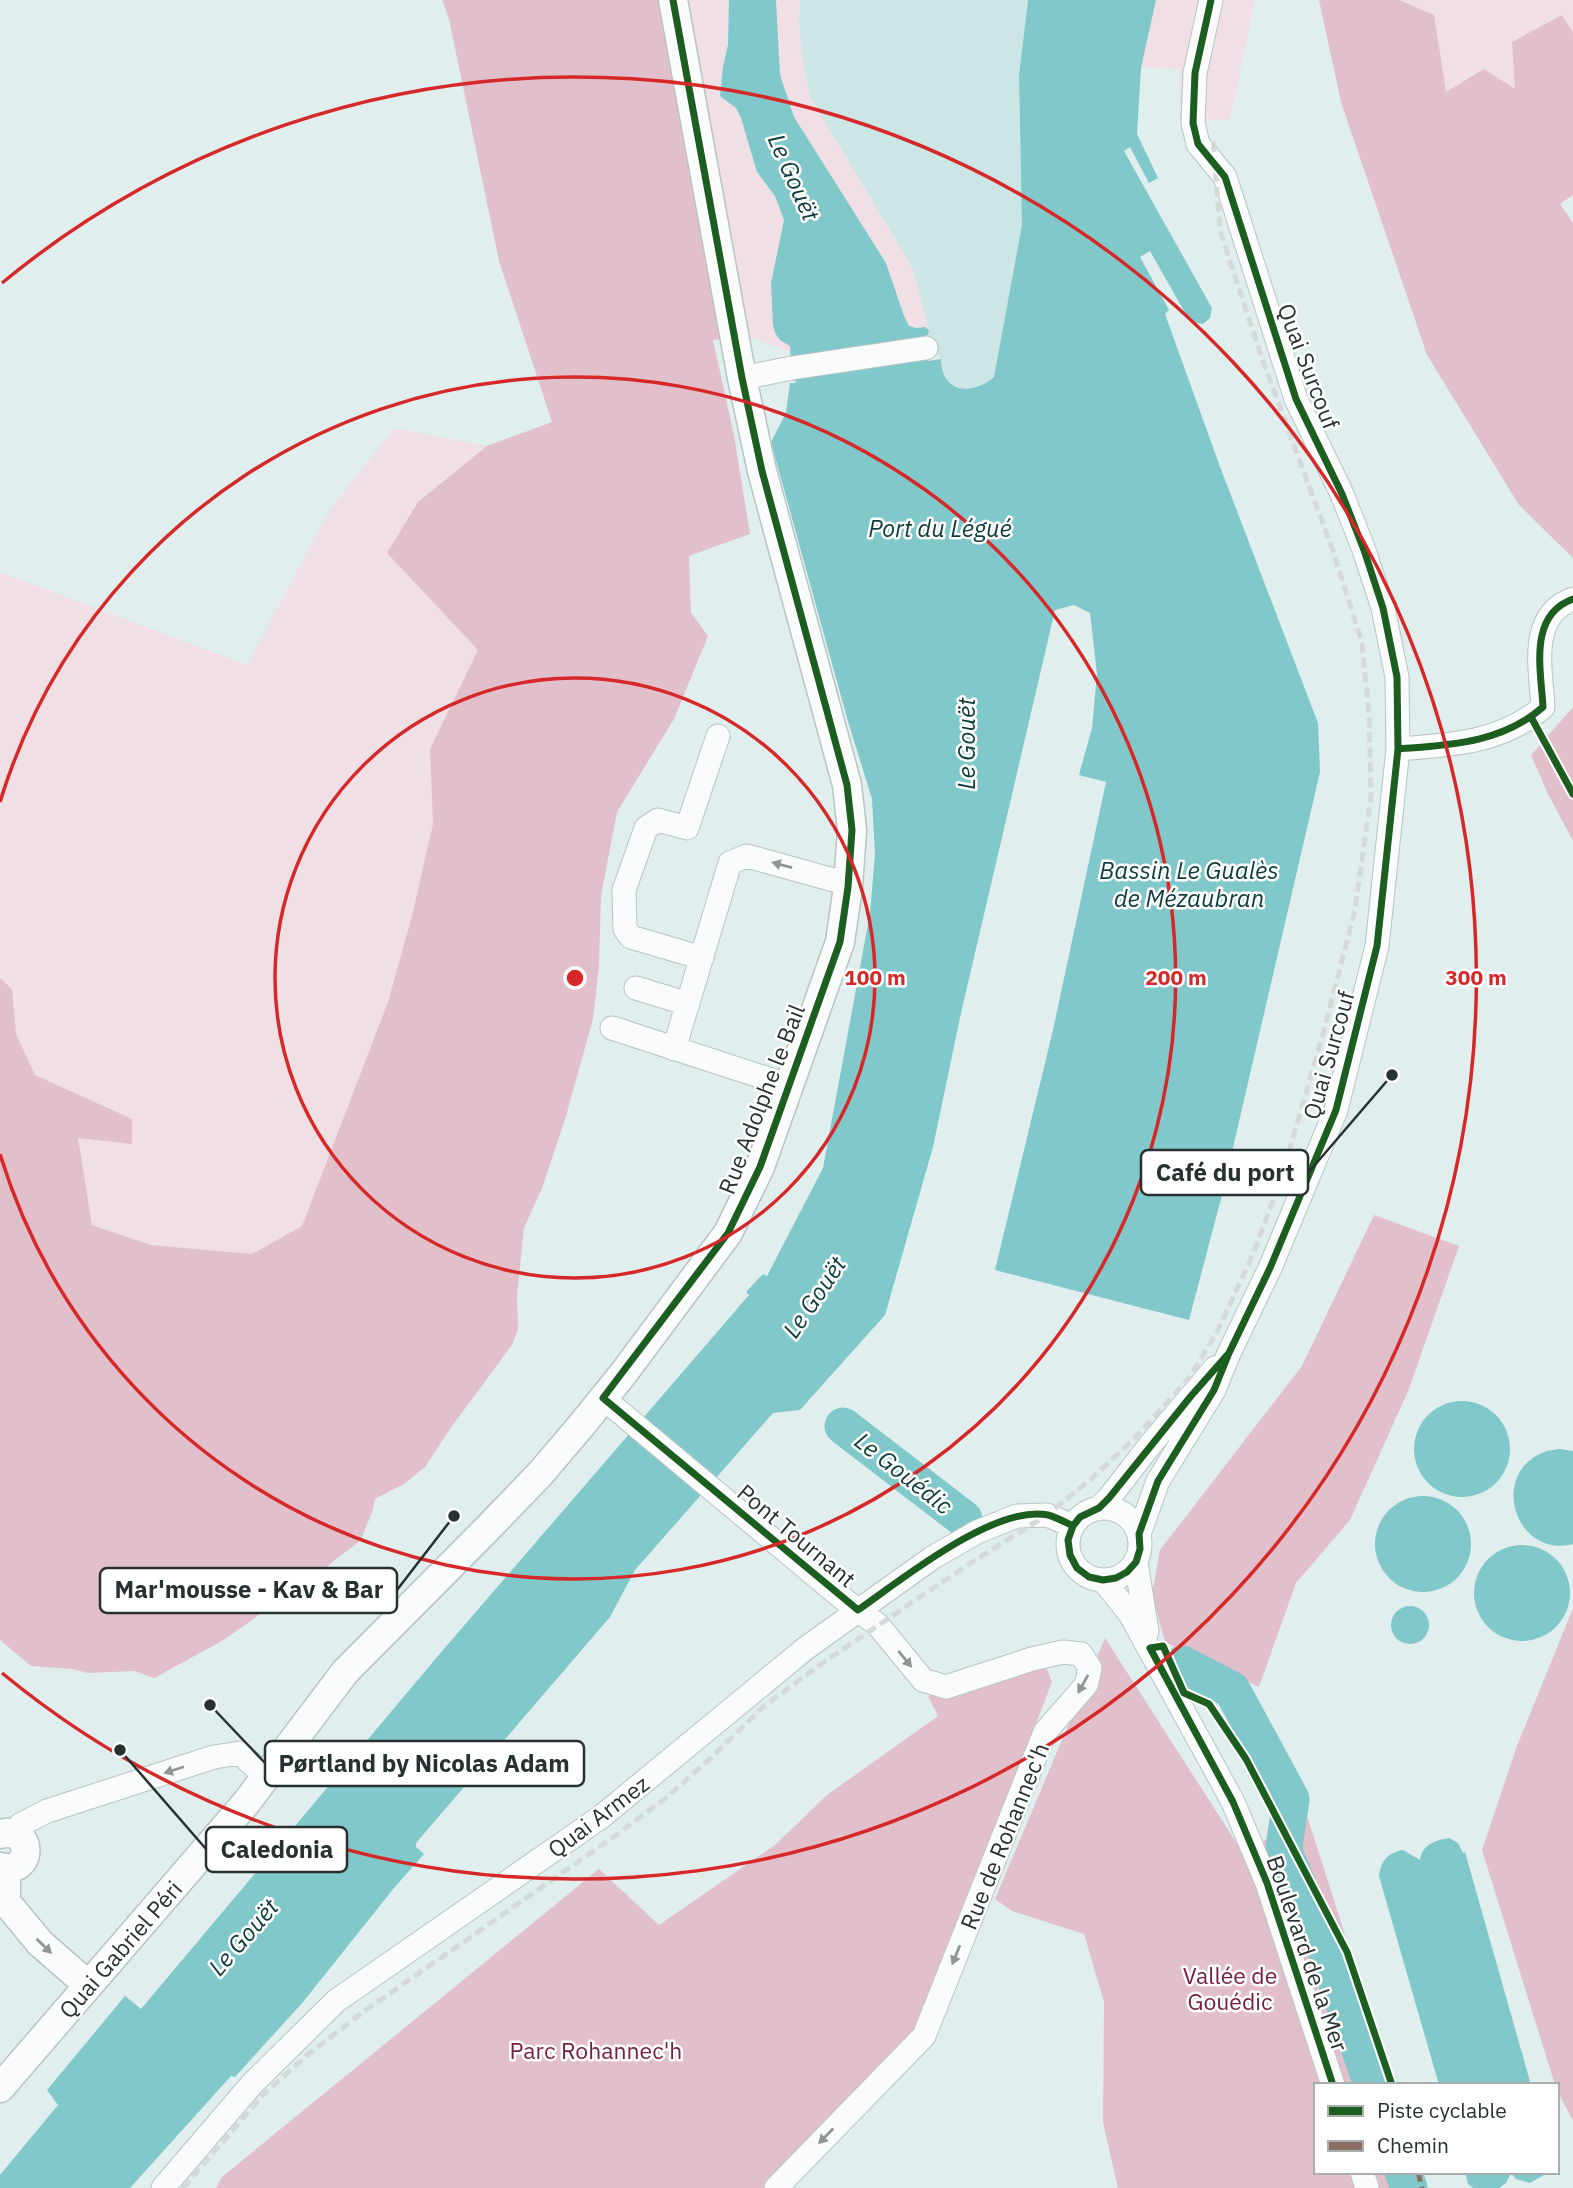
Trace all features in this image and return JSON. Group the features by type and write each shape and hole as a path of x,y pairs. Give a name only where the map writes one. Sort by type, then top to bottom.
{"street":[{"name":"Rue Adolphe le Bail","path":"266,1777 345,1672 540,1474 603,1398 728,1233 760,1167 840,942 852,830 847,785 765,484 742,378 673,0"},
{"name":"Quai Surcouf","path":"1139,1534 1158,1480 1214,1390 1270,1268 1336,1110 1377,946 1398,749 1397,677 1383,608 1342,494 1296,399 1225,177 1198,144 1193,123 1195,74 1211,0"},
{"path":"742,378 926,348"},
{"path":"1398,749 1461,744 1491,737 1519,725 1543,707 1540,638 1547,620 1564,602 1573,599"},
{"path":"702,958 631,937 625,929 624,890 646,828 658,820 687,828 718,736"},
{"path":"674,1049 730,863 747,856 848,884"},
{"path":"636,988 688,1004"},
{"path":"612,1028 790,1086"},
{"name":"Quai Surcouf","path":"1099,1508 1229,1353"},
{"name":"Pont Tournant","path":"603,1398 858,1610"},
{"path":"1099,1508 1112,1508 1124,1513 1134,1522 1139,1534 1140,1549 1136,1562 1127,1572 1116,1578 1103,1580 1089,1577 1077,1567 1070,1555 1068,1540 1080,1517 1099,1508"},
{"name":"Quai Armez","path":"163,2188 252,2084 336,2001 601,1817 754,1689 858,1610 932,1558 968,1537 1017,1516 1047,1515 1073,1526"},
{"name":"Boulevard de la Mer","path":"1136,1562 1150,1648"},
{"name":"Boulevard de la Mer","path":"1103,1580 1130,1614 1150,1648 1233,1802 1267,1883 1332,2083"},
{"name":"Rue de Rohannec'h","path":"776,2188 924,2036 1045,1732 1086,1685 1090,1668 1082,1654 1063,1652 1032,1659 946,1687 923,1680 878,1625 858,1610"},
{"path":"88,1985 5,1914 4,1868 20,1864 26,1854 24,1842 8,1834 47,1811 214,1756 240,1753 266,1777"},
{"name":"Quai Gabriel Péri","path":"0,2088 266,1777"}],"shaded area":[{"path":"684,0 729,0 728,45 720,96 736,108 757,172 775,196 784,221 773,325 775,333 790,346 790,352 748,336"},
{"path":"776,0 800,0 802,56 810,97 912,267 929,330 925,327 910,326 886,263 794,117 780,75"},
{"path":"800,0 1028,0 1019,75 1022,225 994,377 984,386 962,388 951,385 944,378 941,359 928,335 929,330 912,267 810,97 802,56"},
{"path":"1156,0 1255,0 1230,120 1179,121 1180,69 1141,68"},
{"path":"1399,0 1573,0 1573,33 1562,15 1515,90 1445,92 1434,15"},
{"path":"394,428 487,446 418,502 478,650 430,749 433,824 412,916 388,1002 302,1226 252,1254 151,1245 92,1225 78,1137 132,1119 35,1075 16,1034 12,989 0,978 0,572 247,665 329,511"}],"green space":[{"path":"442,0 684,0 748,336 713,340 734,435 750,534 689,556 691,613 708,636 674,719 617,812 601,896 599,966 593,1019 566,1116 542,1188 524,1228 517,1296 518,1329 512,1345 425,1467 404,1484 375,1499 360,1541 302,1589 222,1641 154,1678 135,1671 88,1673 31,1666 0,1640 0,978 12,989 16,1034 35,1075 132,1119 132,1144 78,1138 92,1225 151,1245 252,1254 302,1226 388,1002 412,916 433,824 430,749 478,650 387,553 418,502 487,446 552,422 499,261 449,19"},
{"path":"1319,0 1399,0 1434,15 1446,92 1484,69 1515,89 1512,42 1562,15 1573,33 1573,195 1560,204 1573,223 1573,558 1519,505 1427,355 1341,102"},
{"path":"1573,707 1573,841 1531,755"},
{"path":"1374,1215 1459,1246 1409,1389 1350,1520 1296,1583 1259,1687 1165,1642 1152,1595 1160,1550 1302,1366"},
{"path":"1573,1608 1573,2121 1559,2094 1559,2083 1554,2083 1482,1850 1517,1746"},
{"name":"Vallée de Gouédic","path":"1105,1638 1243,1853 1307,1816 1392,2083 1314,2083 1314,2174 1422,2174 1426,2188 1118,2188 1103,2123 1104,2002 1084,1934 1012,1911 995,1899"},
{"name":"Parc Rohannec'h","path":"1046,1667 1052,1682 919,2030 768,2188 216,2188 222,2177 599,1869 659,1925 775,1845 827,1795 938,1716 928,1696"}],"water":[{"name":"Le Gouët","path":"729,0 776,0 780,75 794,117 886,263 909,326 925,327 929,330 928,335 924,336 925,340 791,360 790,346 775,333 771,283 784,220 775,196 757,172 736,108 720,96 728,45"},
{"name":"Port du Légué","path":"1028,0 1156,0 1141,68 1137,134 1158,178 1149,183 1130,147 1124,151 1212,308 1210,318 1203,324 1192,322 1150,251 1140,257 1169,310 1165,314 1219,464 1318,723 1320,772 1222,1195 1189,1320 995,1270 1053,1030 1106,782 1079,775 1092,728 1097,674 1090,613 1074,605 1055,610 961,1013 933,1147 885,1315 800,1410 773,1413 635,1570 610,1617 416,1843 416,1847 424,1854 303,2002 235,2077 231,2076 130,2188 0,2188 0,2175 58,2105 47,2090 125,1996 141,2009 443,1650 749,1295 746,1292 763,1274 767,1276 823,1168 870,913 875,854 872,799 771,442 786,413 790,383 795,383 796,378 927,355 928,361 941,359 946,379 959,388 976,387 994,377 1022,225 1019,75"},
{"path":"1462,1401 1480,1405 1496,1415 1506,1431 1510,1449 1506,1467 1496,1483 1480,1493 1462,1497 1444,1493 1428,1483 1418,1467 1414,1449 1418,1431 1428,1415 1444,1405"},
{"path":"1560,1449 1573,1451 1573,1544 1553,1545 1537,1539 1524,1527 1516,1512 1514,1495 1517,1478 1527,1463 1544,1452"},
{"path":"1423,1496 1441,1500 1457,1510 1467,1526 1471,1544 1467,1562 1457,1578 1441,1588 1423,1592 1405,1588 1389,1578 1379,1562 1375,1544 1379,1526 1389,1510 1405,1500"},
{"path":"1522,1545 1540,1549 1556,1559 1566,1575 1570,1593 1566,1611 1556,1627 1540,1637 1522,1641 1504,1637 1488,1627 1478,1611 1474,1593 1478,1575 1488,1559 1504,1549"},
{"path":"1410,1606 1423,1612 1429,1625 1423,1638 1410,1644 1397,1638 1391,1625 1397,1612"},
{"path":"1449,1838 1458,1843 1463,1853 1465,1852 1530,2083 1438,2083 1379,1876 1381,1866 1393,1853 1403,1850 1420,1860 1423,1851 1439,1840"},
{"path":"1466,2174 1510,2174 1506,2183 1499,2188 1473,2188 1468,2184"},
{"path":"1512,2174 1545,2174 1530,2183 1516,2179"}],"waterway":[{"name":"Le Gouédic","path":"843,1426 964,1519"},
{"name":"Le Gouédic","path":"1182,1664 1232,1690 1291,1799 1286,1834"},
{"name":"Le Gouédic","path":"1285,1839 1284,1852 1326,1951 1371,2083"},
{"name":"Le Gouédic","path":"1404,2174 1409,2188"}],"railway":[{"path":"183,2188 263,2095 306,2056 366,2010 667,1797 763,1707 824,1662 1047,1515 1091,1479 1134,1439 1190,1377 1219,1328 1254,1252 1282,1176 1323,1034 1355,910 1371,796 1369,714 1362,643 1333,551 1264,364 1220,231 1213,137"}],"marked path":[{"path":"1418,2174 1422,2188"}],"cycle path":[{"path":"673,0 742,378 762,471 847,785 852,830 840,942 760,1167 728,1233 603,1398 858,1610 949,1547 1002,1521 1026,1515 1048,1515 1073,1526"},
{"path":"1211,0 1195,73 1193,123 1198,144 1225,177 1296,399 1342,494 1364,550 1383,608 1397,677 1398,749 1377,946 1336,1110 1270,1268 1214,1390 1158,1481 1139,1534 1140,1549 1136,1562 1127,1572 1116,1578 1103,1580 1089,1577 1077,1568 1070,1555 1068,1540 1073,1526 1080,1517 1099,1508 1109,1498 1229,1353"},
{"path":"1398,749 1437,746 1493,735 1527,719 1543,707 1540,661 1543,630 1549,617 1573,599"},
{"path":"1531,717 1573,794"},
{"path":"1332,2083 1267,1883 1233,1802 1150,1648 1163,1646 1184,1693 1209,1704 1246,1759 1347,1952 1391,2083"}],"place":[{"name":"Café du port","path":"1392,1075"},
{"name":"Mar'mousse - Kav & Bar","path":"454,1516"},
{"name":"Pørtland by Nicolas Adam","path":"210,1705"},
{"name":"Caledonia","path":"120,1750"}],"water label":[{"name":"Bassin Le Gualès de Mézaubran","path":"1189,884"}]}
